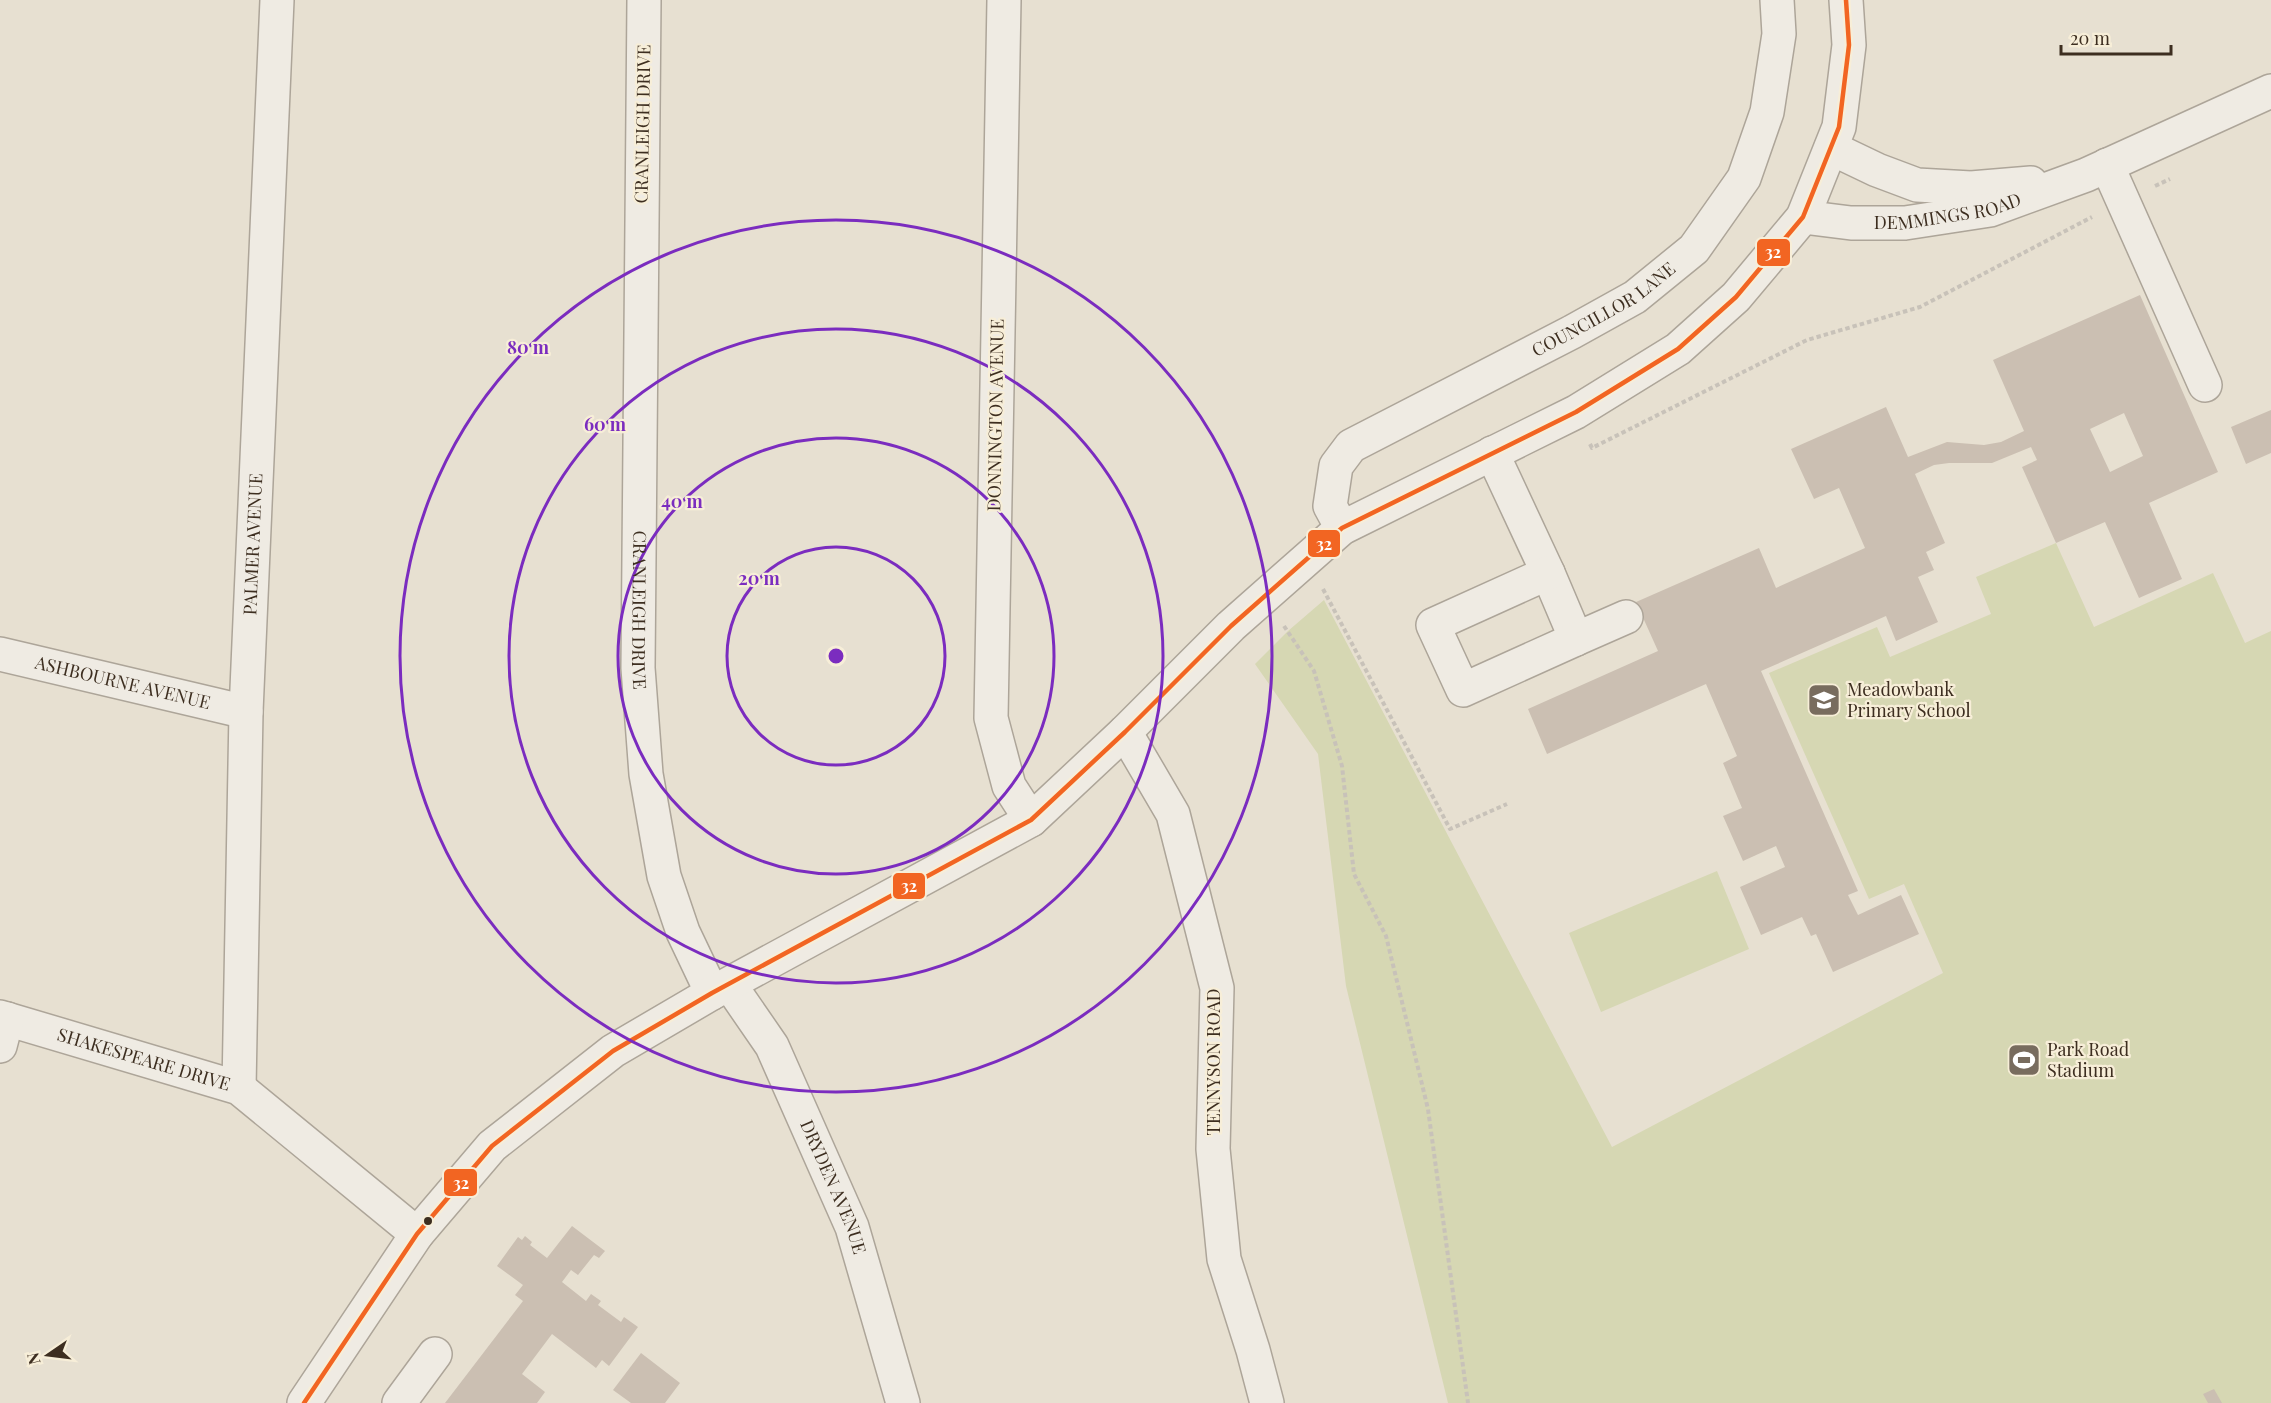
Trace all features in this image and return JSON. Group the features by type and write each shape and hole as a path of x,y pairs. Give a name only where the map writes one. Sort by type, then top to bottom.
{"street":[{"name":"PALMER AVENUE","path":"238,1088 246,712 277,0"},
{"name":"CRANLEIGH DRIVE","path":"644,0 638,668 646,774 664,876 683,932 721,989"},
{"name":"DONNINGTON AVENUE","path":"1004,0 991,718 1009,786 1031,820"},
{"name":"COUNCILLOR LANE","path":"1342,528 1330,506 1336,466 1351,446 1635,297 1694,249 1744,178 1767,112 1779,34 1777,0"},
{"path":"303,1403 417,1234 492,1146 613,1051 721,989 1031,820 1125,732 1231,626 1342,528 1576,411 1678,349 1736,297 1803,217 1839,127 1849,45 1846,0"},
{"name":"DEMMINGS ROAD","path":"1803,217 1851,223 1905,223 1990,210 2096,170 2271,91"},
{"name":"DEMMINGS ROAD","path":"1831,148 1877,170 1917,185 1982,187 2014,185 2096,170"},
{"path":"2096,170 2124,201 2205,385"},
{"path":"1492,453 1576,639"},
{"path":"1548,573 1434,625 1463,690 1626,617"},
{"name":"ASHBOURNE AVENUE","path":"0,654 246,712"},
{"name":"TENNYSON ROAD","path":"1125,732 1173,814 1216,988 1213,1149 1224,1259 1267,1403"},
{"name":"DRYDEN AVENUE","path":"721,989 772,1046 852,1227 903,1403"},
{"name":"SHAKESPEARE DRIVE","path":"2,1027 238,1088 417,1234"},
{"path":"399,1403 435,1354"}],"path":[{"path":"1576,411 1592,448 1807,340 1920,307 2176,176"},
{"path":"1305,561 1328,597 1450,829 1507,804"},
{"path":"1265,597 1314,671 1342,766 1354,874 1386,936 1428,1109 1468,1403"}],"green space":[{"path":"2056,543 2094,627 2213,573 2245,643 2271,631 2271,1403 1448,1403 1346,986 1318,754 1255,664 1324,600 1612,1147 1943,973 1904,884 1869,899 1769,673 1877,627 1890,657 1991,614 1976,577"},
{"path":"1717,871 1749,949 1601,1012 1569,933"}],"building":[{"path":"2140,295 2218,472 2149,503 2182,579 2139,598 2105,522 2056,543 2022,467 2037,460 2031,447 1992,463 1934,465 1915,474 1945,543 1926,552 1934,570 1918,577 1938,622 1896,641 1886,616 1761,671 1858,891 1848,895 1858,915 1901,895 1919,934 1833,972 1816,934 1811,936 1802,917 1761,935 1740,887 1785,867 1776,846 1743,861 1723,816 1742,808 1723,763 1737,756 1706,684 1547,754 1528,709 1658,651 1636,602 1759,548 1776,588 1865,548 1839,488 1814,499 1791,449 1886,407 1908,457 1947,442 1984,445 2001,442 2024,431 1993,360","holes":["2124,413 2143,456 2110,472 2090,429"]},
{"path":"2271,410 2271,453 2246,464 2231,427"},
{"path":"572,1226 605,1251 599,1258 594,1255 578,1275 571,1270 562,1282 586,1301 591,1294 601,1301 598,1305 621,1322 624,1317 638,1327 609,1366 602,1360 596,1368 552,1334 522,1374 545,1392 537,1403 445,1403 523,1301 515,1295 523,1285 497,1266 518,1237 522,1240 525,1236 532,1242 530,1245 547,1258"},
{"path":"641,1353 680,1383 665,1403 631,1403 613,1390"},
{"path":"2214,1389 2222,1403 2208,1403 2203,1394"}],"transit line":[{"name":"32","path":"304,1403 417,1234 492,1146 613,1051 712,993 1031,820 1125,732 1231,626 1342,528 1576,412 1678,349 1736,297 1803,217 1839,127 1849,45 1846,0"}],"place":[{"name":"Meadowbank Primary School","path":"1824,700"},
{"name":"Park Road Stadium","path":"2024,1060"}]}
